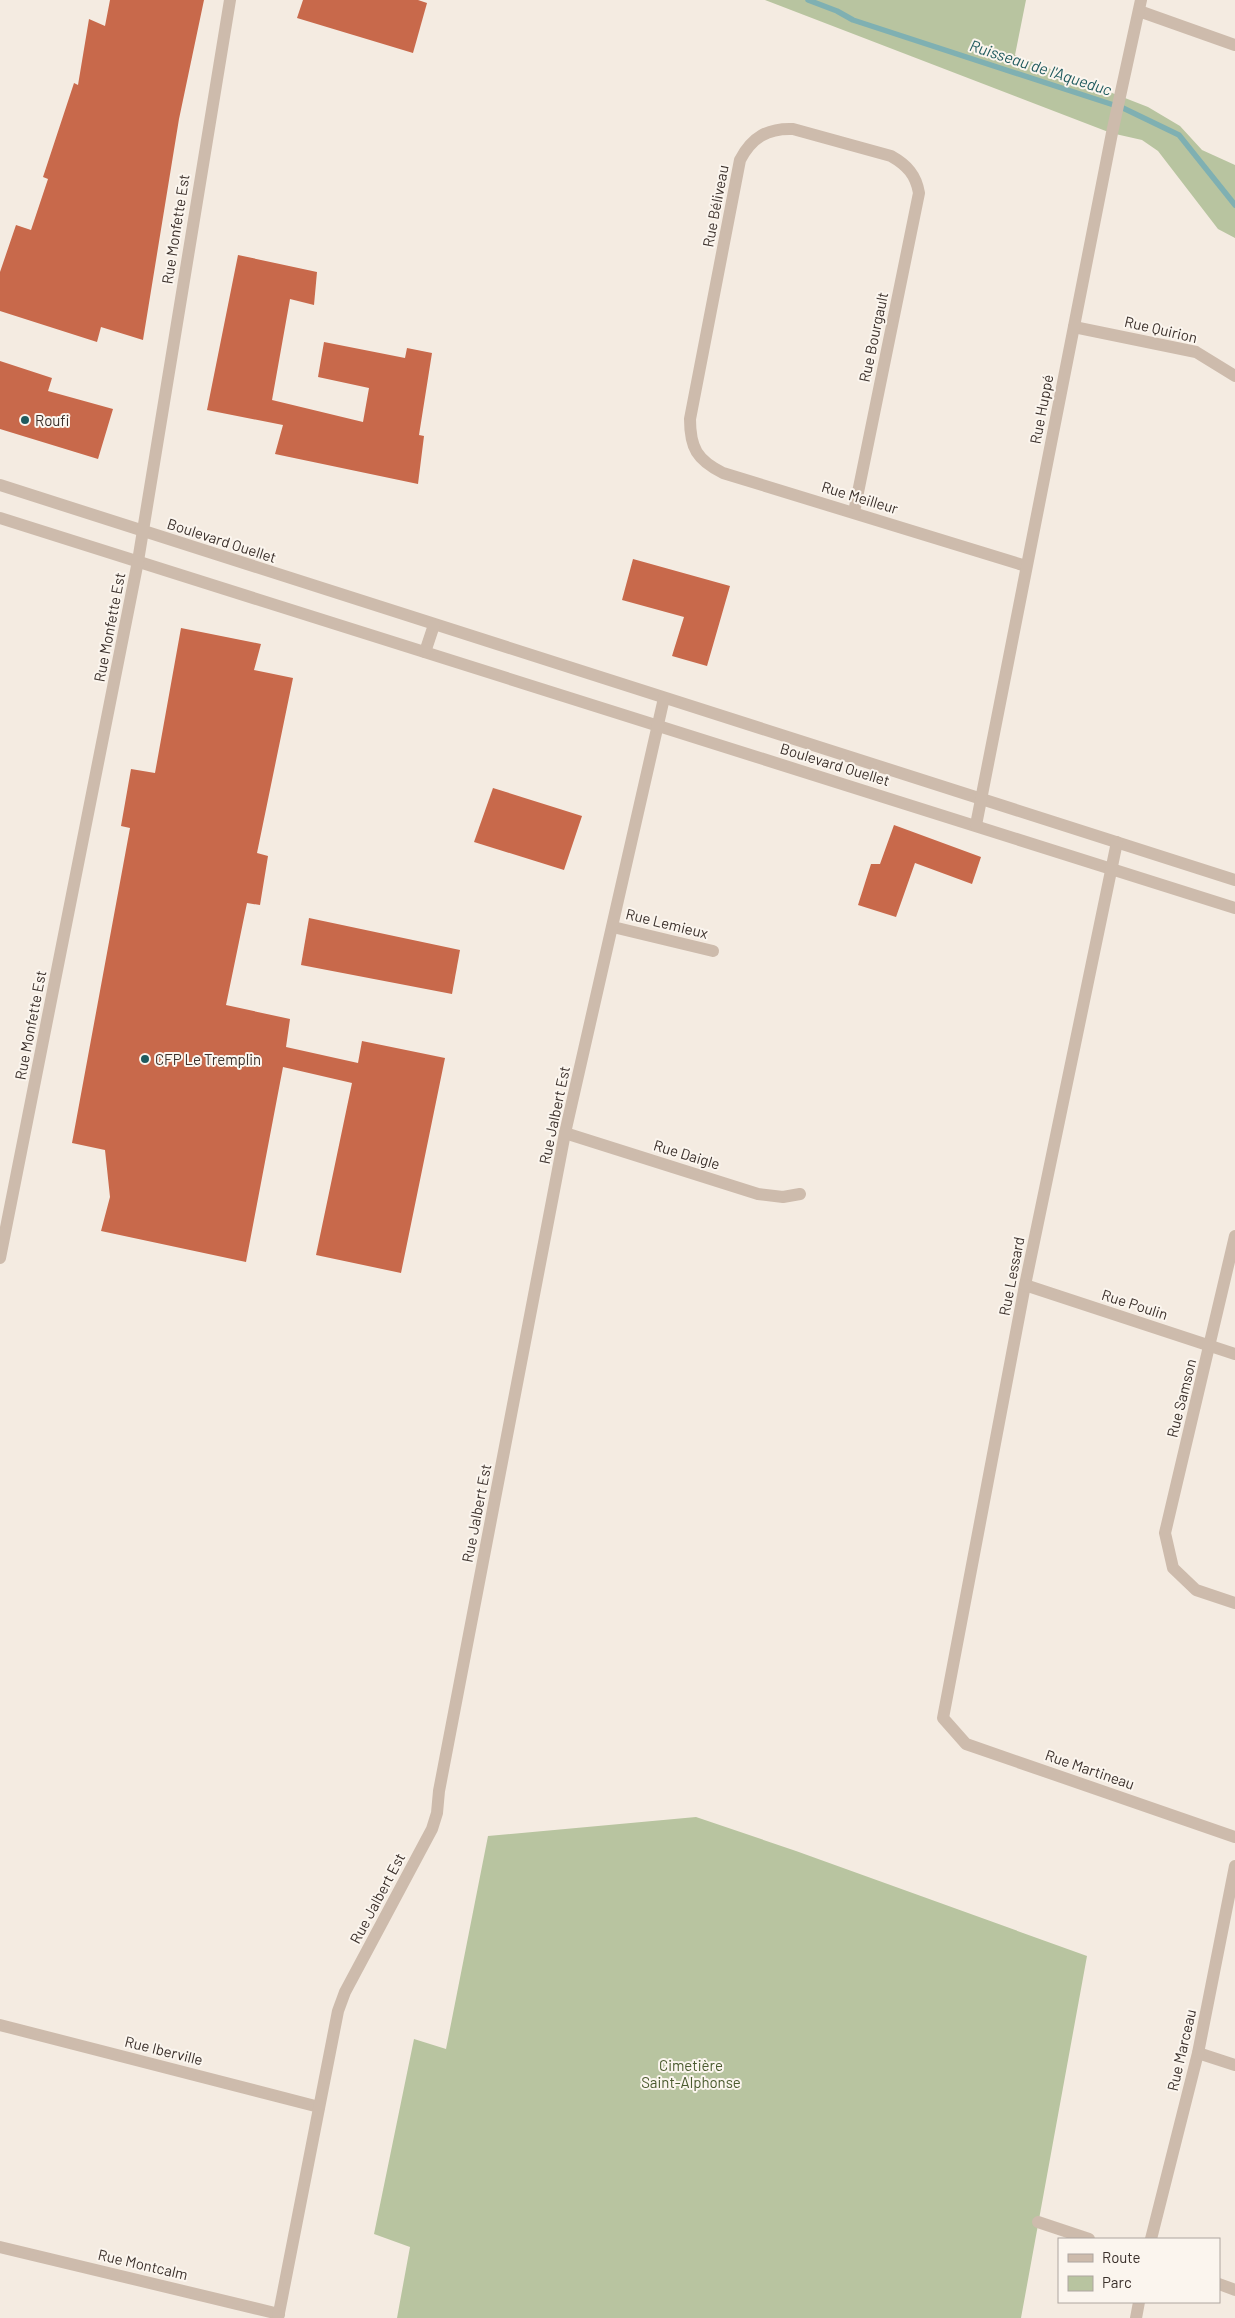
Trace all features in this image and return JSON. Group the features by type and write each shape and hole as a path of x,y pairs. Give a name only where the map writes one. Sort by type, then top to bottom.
{"street":[{"name":"Rue Monfette Est","path":"0,1258 138,562 230,0"},
{"path":"1140,6 1235,45"},
{"name":"Rue Huppé","path":"976,825 1119,95 1140,6"},
{"name":"Rue Béliveau","path":"693,448 690,419 740,160 746,149 757,137 768,131 782,128 793,129 891,156 910,171"},
{"name":"Rue Bourgault","path":"854,512 919,193 917,181 910,171"},
{"name":"Rue Quirion","path":"1074,327 1196,352 1235,376"},
{"name":"Rue Meilleur","path":"693,448 700,458 710,466 723,472 1026,566"},
{"name":"Boulevard Ouellet","path":"0,485 1235,880"},
{"name":"Boulevard Ouellet","path":"0,518 1235,908"},
{"path":"425,652 434,625"},
{"name":"Rue Jalbert Est","path":"279,2316 338,2011 345,1992 432,1829 437,1813 439,1791 565,1133 664,698"},
{"name":"Rue Lessard","path":"943,1718 1026,1285 1117,842"},
{"name":"Rue Lemieux","path":"613,926 713,951"},
{"name":"Rue Daigle","path":"565,1133 758,1194 783,1197 800,1194"},
{"name":"Rue Samson","path":"1235,1236 1211,1346 1166,1533 1172,1568 1196,1590 1235,1603"},
{"name":"Rue Poulin","path":"1026,1285 1235,1354"},
{"name":"Rue Martineau","path":"943,1718 966,1744 1235,1837"},
{"name":"Rue Marceau","path":"1151,2238 1198,2053 1235,1866"},
{"name":"Rue Iberville","path":"0,2025 319,2106"},
{"path":"1198,2053 1235,2065"},
{"path":"1038,2222 1086,2238"},
{"name":"Rue Montcalm","path":"0,2247 279,2316"},
{"path":"1220,2284 1235,2290"},
{"path":"1136,2318 1139,2303"}],"green space":[{"path":"765,0 1026,0 1015,55 1148,107 1180,126 1202,150 1235,165 1235,238 1218,229 1158,151 1142,140 1111,133"},
{"name":"Cimetière Saint-Alphonse","path":"696,1817 1087,1956 1021,2318 397,2318 410,2247 374,2234 414,2039 446,2049 488,1836"}],"building":[{"path":"110,0 204,0 179,119 143,340 101,327 97,342 0,311 0,272 16,225 31,230 48,179 43,177 74,83 78,85 89,19 105,26"},
{"path":"303,0 418,0 427,3 413,53 297,18"},
{"path":"238,255 317,272 314,305 290,299 272,400 363,422 369,388 318,377 324,342 405,358 407,348 432,353 419,435 424,436 418,484 275,454 283,425 207,410"},
{"path":"0,361 52,378 48,391 113,409 98,459 0,429"},
{"path":"633,559 730,586 707,666 672,656 684,617 622,600"},
{"path":"181,628 261,644 254,670 293,678 257,853 268,856 260,905 247,903 226,1005 290,1019 286,1047 358,1063 362,1041 445,1058 401,1273 316,1255 352,1083 283,1067 246,1262 101,1231 110,1197 105,1150 72,1143 130,828 121,826 131,769 155,773"},
{"path":"493,788 582,816 564,870 474,842"},
{"path":"894,825 981,857 972,884 915,863 896,917 858,905 871,864 880,864"},
{"path":"309,918 460,950 452,994 301,965"}],"waterway":[{"name":"Ruisseau de l'Aqueduc","path":"808,0 837,11 853,20 1123,108 1179,135 1235,205"}],"place":[{"name":"Roufi","path":"25,420"},
{"name":"CFP Le Tremplin","path":"145,1059"}]}
